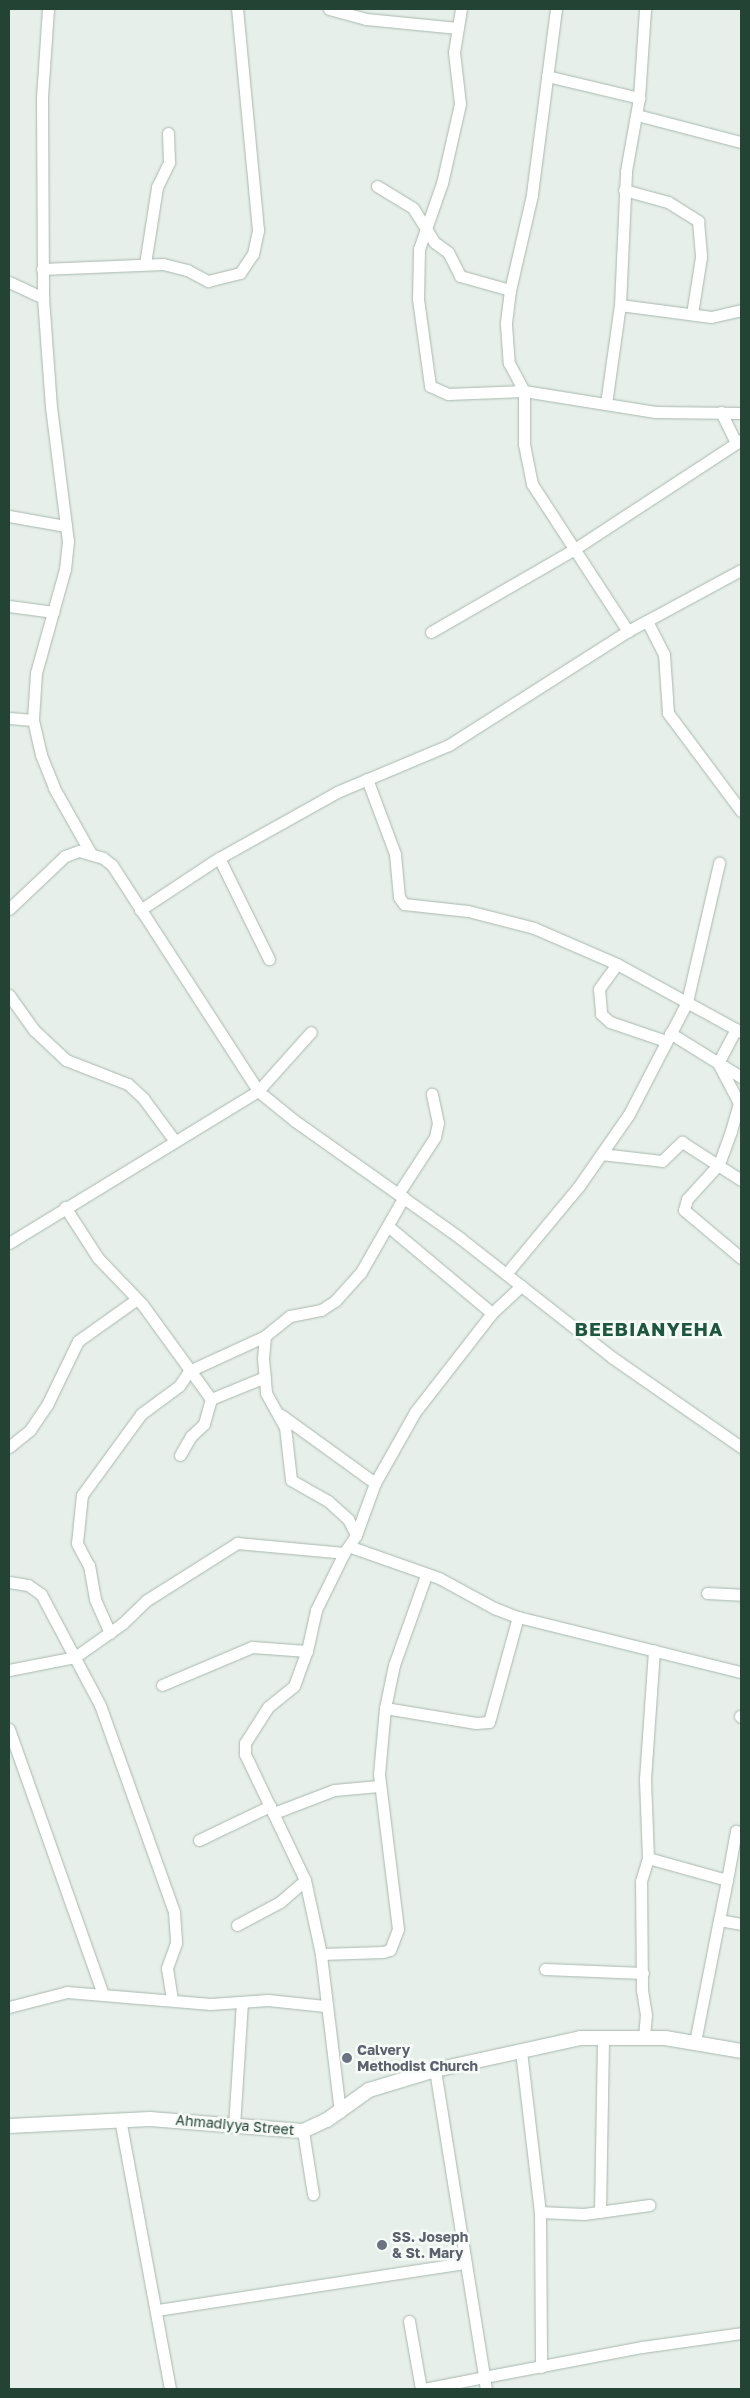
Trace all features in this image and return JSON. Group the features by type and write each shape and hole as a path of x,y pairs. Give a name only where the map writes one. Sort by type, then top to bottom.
{"street":[{"path":"48,9 42,98 43,298 51,407 66,526 65,569 36,673 33,720 41,755 54,788 90,852"},
{"path":"42,269 145,264 186,270 208,281 240,273 253,254 258,230 256,187 237,9"},
{"path":"329,9 366,19 458,28"},
{"path":"461,9 454,52 460,104 442,183 419,249 417,285 430,386 448,394 524,391 655,412 741,413"},
{"path":"556,9 532,195 510,290 506,324 508,363 524,391 524,444 532,484 573,550 628,631"},
{"path":"606,404 620,305 624,190 640,98 645,9"},
{"path":"547,76 640,98"},
{"path":"637,115 741,142"},
{"path":"145,264 157,187 168,162 168,133"},
{"path":"376,186 405,202 426,225 434,242 448,252 460,276 510,290"},
{"path":"624,190 668,202 698,221 701,257 692,314"},
{"path":"9,282 43,298"},
{"path":"620,305 711,317 741,310"},
{"path":"431,632 573,550 739,442 721,412"},
{"path":"9,516 66,526"},
{"path":"140,910 219,858 337,792 448,746 628,631 741,570"},
{"path":"9,606 54,612"},
{"path":"647,621 664,654 668,713 741,811"},
{"path":"9,718 33,720"},
{"path":"367,779 395,854 399,897 404,904 514,921 617,964 738,1031 718,1063"},
{"path":"9,908 65,856 78,851 90,852 112,865 258,1091 295,1121 506,1274 613,1358 741,1447"},
{"path":"219,858 269,958"},
{"path":"506,1274 579,1186 629,1114 687,1002 719,864"},
{"path":"617,964 599,989 601,1014 610,1022 668,1037 741,1077"},
{"path":"9,995 34,1030 66,1060 128,1084 142,1098 174,1140"},
{"path":"9,1243 174,1140 258,1091 311,1032"},
{"path":"718,1063 739,1103 719,1164 686,1199 684,1210 741,1258"},
{"path":"110,1633 95,1599 89,1566 77,1543 82,1495 141,1414 179,1386 188,1371 265,1336 290,1316 321,1310 336,1301 360,1272 388,1227 400,1196 435,1137 438,1122 432,1094"},
{"path":"601,1154 662,1161 682,1142 719,1164 741,1180"},
{"path":"65,1207 98,1258 137,1299 211,1400"},
{"path":"388,1227 492,1313"},
{"path":"340,2112 325,2006 321,1954 305,1880 272,1810 248,1765 246,1743 268,1707 294,1686 307,1651 316,1610 356,1535 375,1483 415,1412 492,1313 521,1286"},
{"path":"9,1447 30,1430 47,1404 78,1341 137,1299"},
{"path":"265,1336 262,1358 266,1393 285,1427 291,1480 328,1501 348,1519 356,1535"},
{"path":"211,1400 265,1377"},
{"path":"180,1455 191,1436 204,1424 211,1400"},
{"path":"276,1411 375,1483"},
{"path":"9,1670 74,1657 110,1633 147,1600 237,1543 348,1550 439,1578 494,1608 518,1617 741,1672"},
{"path":"321,1954 383,1952 390,1950 398,1929 379,1786 385,1708 394,1665 426,1575"},
{"path":"9,1582 28,1585 41,1594 100,1705 174,1912 176,1943 167,1968 172,2000"},
{"path":"707,1593 741,1595"},
{"path":"385,1708 476,1723 489,1722 518,1617"},
{"path":"162,1685 252,1647 307,1651"},
{"path":"644,2037 646,2023 640,1881 648,1858 645,1779 654,1650"},
{"path":"9,1728 102,1992"},
{"path":"198,1840 272,1810 334,1790 379,1786"},
{"path":"695,2042 736,1830"},
{"path":"648,1858 727,1880"},
{"path":"237,1925 280,1902 305,1880"},
{"path":"719,1920 741,1924"},
{"path":"545,1969 643,1973"},
{"path":"9,2007 67,1992 102,1992 172,2000 242,2003 294,2000 325,2006"},
{"path":"234,2126 242,2003"},
{"path":"600,2212 603,2037"},
{"name":"Ahmadiyya Street","path":"9,2126 120,2119 166,2119 303,2131 340,2112 370,2090 435,2070 521,2051 603,2037 644,2037 695,2042 741,2051"},
{"path":"521,2051 540,2212 541,2367"},
{"path":"435,2070 486,2389"},
{"path":"120,2119 157,2310 170,2389"},
{"path":"303,2131 313,2194"},
{"path":"540,2212 600,2212 649,2205"},
{"path":"157,2310 465,2263"},
{"path":"409,2321 422,2389 650,2345 741,2333"}],"place":[{"name":"Calvery Methodist Church","path":"347,2058"},
{"name":"SS. Joseph & St. Mary","path":"382,2245"}],"district":[{"name":"BEEBIANYEHA","path":"649,1329"}]}
